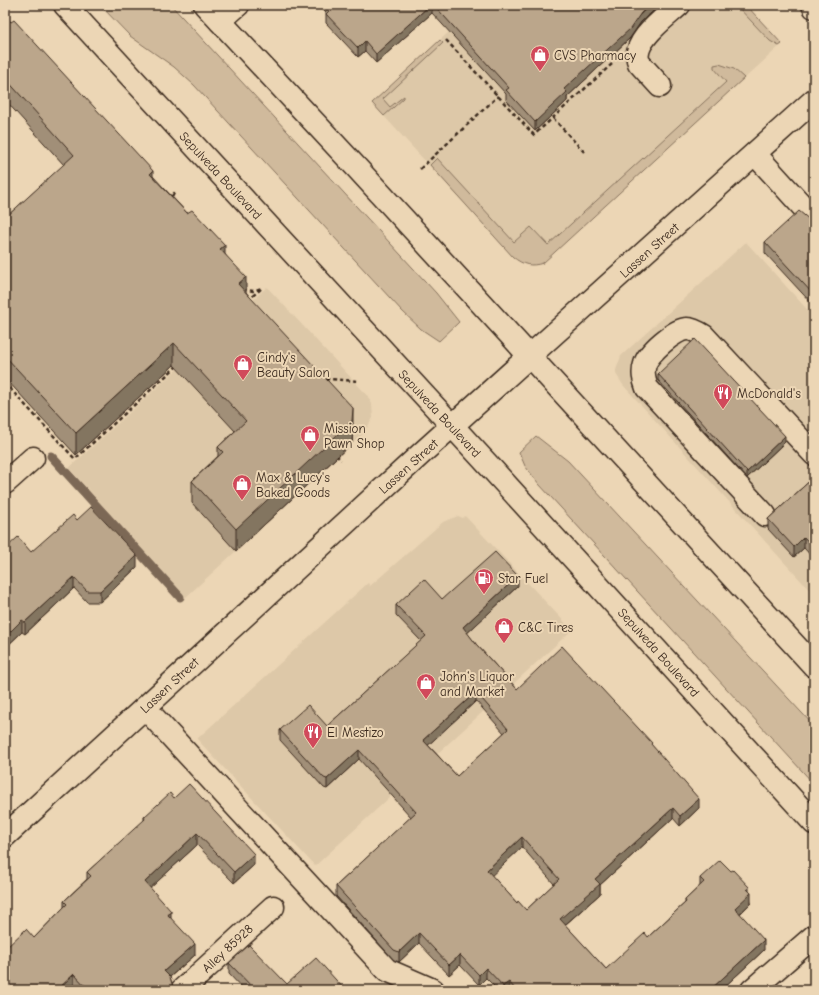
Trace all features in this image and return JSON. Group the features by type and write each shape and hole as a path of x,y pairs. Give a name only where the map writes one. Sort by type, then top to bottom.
{"main road":[{"name":"Sepulveda Boulevard","path":"65,5 814,823"},
{"path":"205,5 814,666"},
{"path":"220,21 238,5"},
{"path":"660,86 639,63 637,58 638,48 646,35 679,5"},
{"name":"Lassen Street","path":"5,836 452,426 814,100"},
{"path":"755,154 814,219"},
{"path":"765,515 647,388 643,373 645,362 652,353 679,331 686,329 696,331 704,336 814,454"},
{"path":"5,484 34,458"},
{"path":"145,708 387,970 433,990"},
{"name":"Alley 85928","path":"182,990 273,907"},
{"path":"752,990 814,936"}],"path":[{"path":"446,40 534,136 618,58"},
{"path":"420,169 498,96"},
{"path":"553,118 586,154"},
{"path":"168,198 174,193 169,206"},
{"path":"239,288 249,291 262,288 244,304"},
{"path":"5,383 75,459 180,363"},
{"path":"322,384 328,379 359,381"},
{"path":"335,454 341,460"}],"shaded area":[{"path":"100,5 171,5 436,293 459,322 439,341 421,329 402,311 194,85 174,67 130,36"},
{"path":"478,5 746,5 782,44 543,263 527,265 513,257 372,103"},
{"path":"736,5 746,5 782,44 779,46 770,41"},
{"path":"440,40 443,43 383,99 390,107 404,96 404,98 384,116 372,103"},
{"path":"719,64 734,69 744,78 543,263 535,265 527,264 520,262 513,257 430,165 437,158 514,242 531,227 548,245 726,82 714,68 714,65"},
{"path":"746,242 814,317 813,594 623,385 616,374 621,356"},
{"path":"267,287 367,395 372,404 373,418 363,434 186,597 69,468"},
{"path":"536,436 568,461 814,726 814,784 539,484 525,466 519,452"},
{"path":"458,516 463,518 465,516 572,630 315,866 197,739 368,583 370,586 443,522"}],"building":[{"path":"327,5 430,5 376,54 365,41 358,48 326,14 331,9"},
{"name":"CVS Pharmacy","path":"434,5 650,5 641,13 630,29 564,89 567,92 535,122 506,90 509,88"},
{"path":"5,16 11,22 14,20 153,171 150,174 187,213 192,210 225,245 220,249 246,277 238,284 353,408 352,421 236,529 192,481 223,452 218,447 246,421 174,343 76,433 5,356 5,218 74,155 5,78"},
{"path":"799,211 810,220 814,220 814,295 765,242"},
{"name":"McDonald's","path":"695,339 785,436 747,472 658,374"},
{"path":"814,477 814,548 804,537 794,547 768,519"},
{"path":"91,507 137,556 100,591 87,591 74,577 25,622 22,620 5,637 5,549 18,537 31,552 73,515 77,520"},
{"path":"495,552 518,576 463,627 476,644 517,689 562,646 652,743 651,744 699,799 680,816 673,808 595,879 600,884 560,919 606,969 645,933 648,937 686,902 685,900 704,882 700,878 720,860 731,871 733,870 749,887 747,889 751,893 735,908 764,940 710,990 516,990 509,982 503,986 486,968 479,975 460,955 449,965 419,933 399,952 394,950 336,886 416,812 359,750 327,779 324,778 280,730 308,705 327,726 426,636 396,605 424,579 442,599","holes":["476,692 508,729 457,776 423,740","522,837 559,879 526,910 518,901 517,903 487,870"]},
{"path":"189,784 254,854 234,872 197,833 145,882 171,911 168,915 195,944 164,971 170,977 173,987 180,990 89,990 74,974 57,990 5,990 5,949 26,929 34,938 67,904 64,901 91,876 87,872 145,819 144,817 170,793 174,798"},
{"path":"249,945 287,984 316,958 345,990 255,990 229,963"}],"waterway":[{"path":"51,456 180,597"}],"place":[{"name":"CVS Pharmacy","path":"540,72"},
{"name":"Cindy's Beauty Salon","path":"243,381"},
{"name":"McDonald's","path":"723,410"},
{"name":"Mission Pawn Shop","path":"310,452"},
{"name":"Max & Lucy's Baked Goods","path":"242,501"},
{"name":"Star Fuel","path":"484,595"},
{"name":"C&C Tires","path":"504,644"},
{"name":"John's Liquor and Market","path":"426,700"},
{"name":"El Mestizo","path":"313,749"}]}
